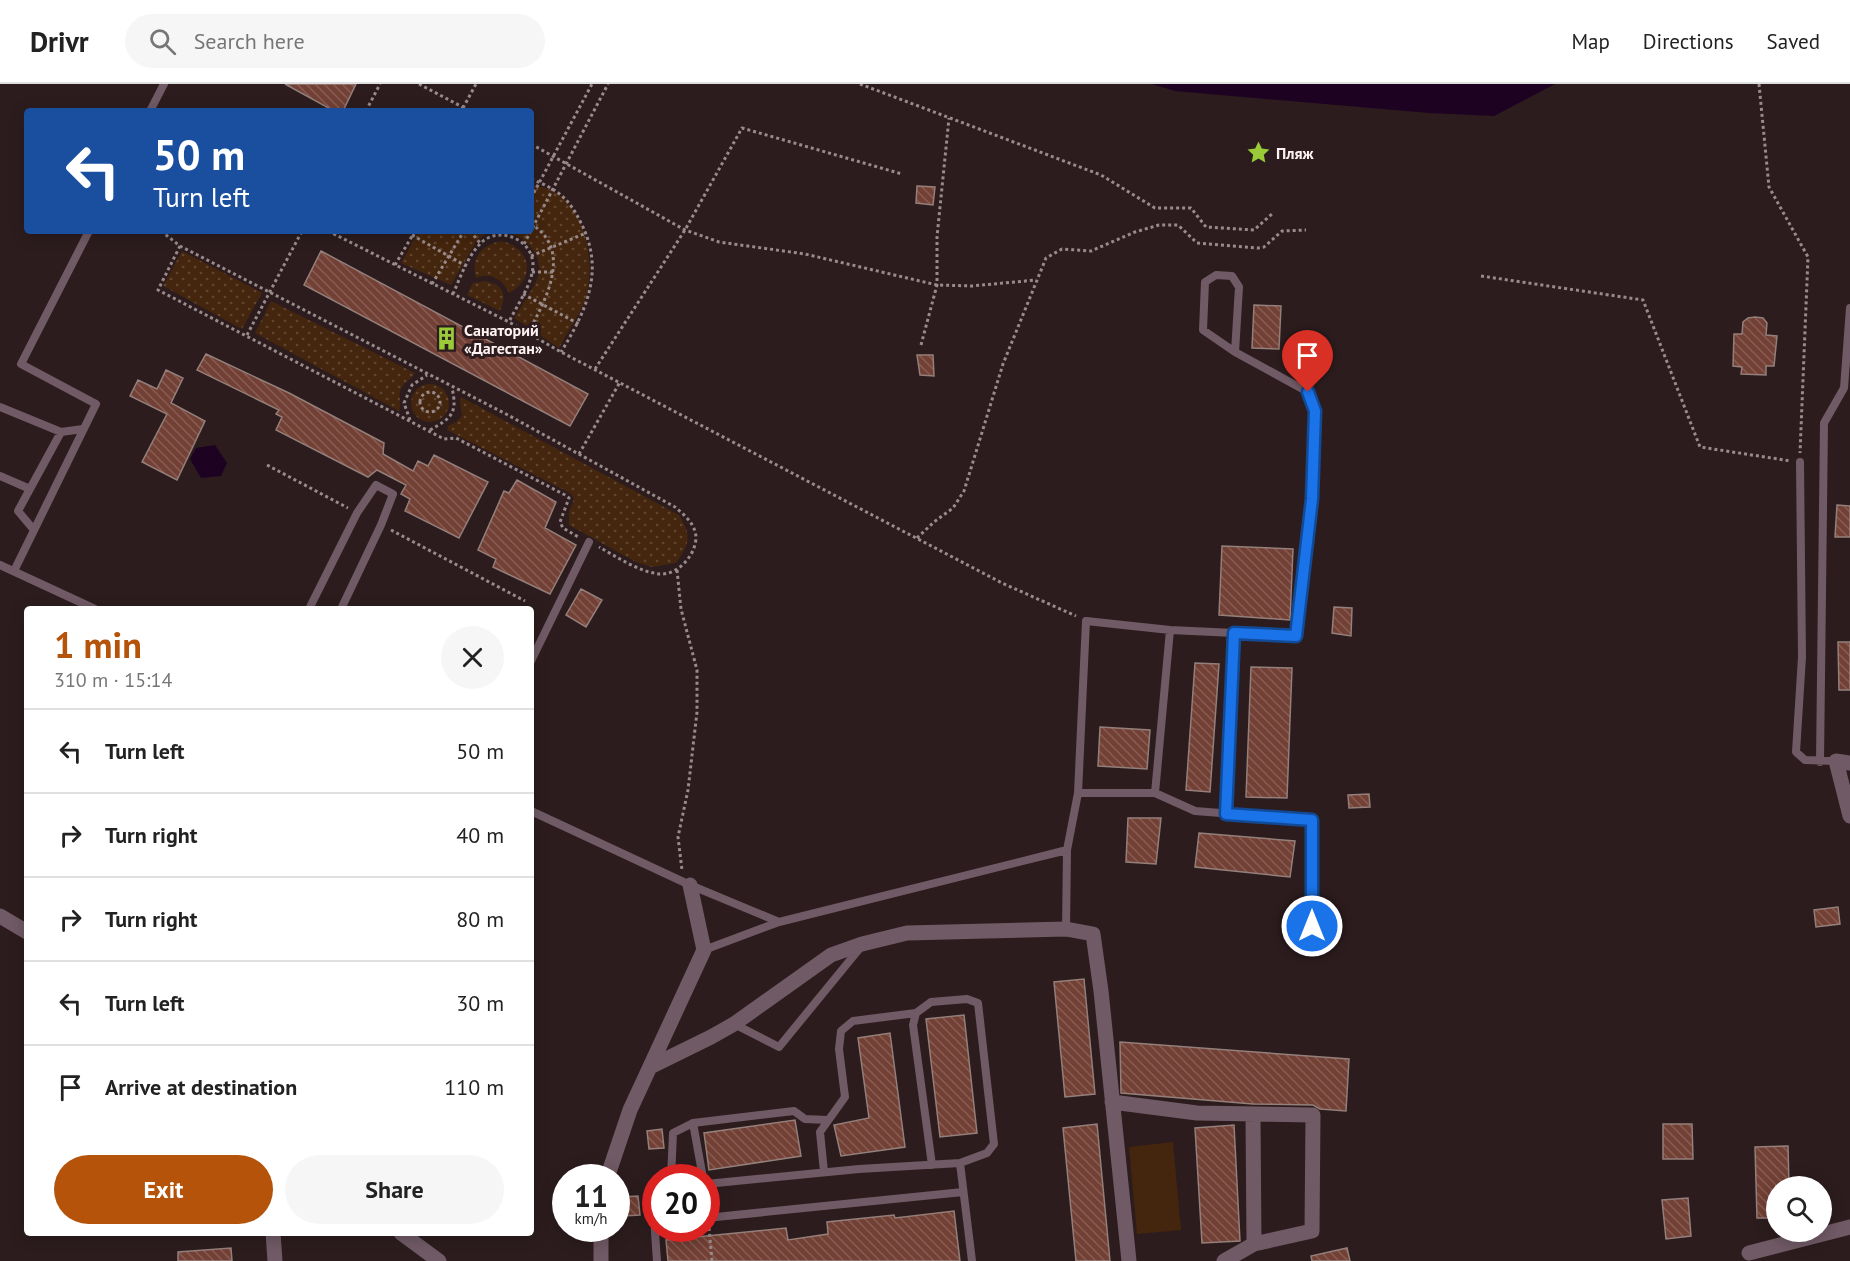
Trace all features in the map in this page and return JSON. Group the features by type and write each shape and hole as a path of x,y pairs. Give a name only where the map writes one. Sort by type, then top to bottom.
{"street":[{"path":"1843,762 1850,816"},
{"path":"612,1164 630,1110 704,950 690,885"},
{"path":"0,916 24,930"},
{"path":"650,1067 734,1023 831,955 862,945 907,933 1066,929 1093,934 1129,1261"},
{"path":"1112,1102 1197,1113 1313,1115 1312,1231 1254,1244 1224,1261"},
{"path":"1253,1114 1254,1244"},
{"path":"1749,1253 1850,1227"},
{"path":"273,1236 275,1261"},
{"path":"405,1236 439,1261"},
{"path":"601,1242 601,1261"}],"lane":[{"path":"152,108 164,84"},
{"path":"14,572 96,404 21,364 87,234"},
{"path":"1066,929 1067,850 1078,793 1086,621 1170,630 1296,636 1312,499 1315,411 1308,392 1235,352 1203,330 1205,282 1216,275 1232,276 1239,287 1235,352"},
{"path":"1820,762 1824,423 1847,388 1850,308"},
{"path":"0,407 61,432 83,429"},
{"path":"34,530 18,511 61,432"},
{"path":"1800,462 1802,657 1796,752 1805,760 1843,762"},
{"path":"0,476 30,489"},
{"path":"310,606 357,513 376,485 393,494 381,525 342,606"},
{"path":"534,655 589,542"},
{"path":"0,565 88,606"},
{"path":"1155,794 1170,630"},
{"path":"1226,814 1234,633"},
{"path":"1078,793 1155,794 1195,812 1312,820 1312,947"},
{"path":"534,813 690,885 779,922"},
{"path":"704,950 779,922 1067,850"},
{"path":"734,1023 779,1047 862,945"},
{"path":"720,1183 824,1172 960,1163 987,1153 994,1144 978,1003 967,999 931,1002 916,1013 853,1021 841,1031 839,1049 844,1097 820,1132 824,1172"},
{"path":"916,1013 913,1025 932,1165"},
{"path":"672,1164 673,1133 693,1123 794,1111 805,1119 828,1120"},
{"path":"693,1123 700,1164"},
{"path":"960,1163 972,1261"},
{"path":"720,1216 963,1192"},
{"path":"656,1242 657,1261"}],"path":[{"path":"368,108 380,84"},
{"path":"419,84 463,108 476,84"},
{"path":"534,192 592,84"},
{"path":"534,222 554,189 608,84"},
{"path":"860,84 1101,175 1155,208 1191,208 1206,226 1254,230 1272,214"},
{"path":"1481,276 1643,300 1700,447 1800,462 1808,257 1769,187 1759,84"},
{"path":"921,345 937,285 938,237 949,118"},
{"path":"595,369 685,230 742,128 902,174"},
{"path":"534,146 685,230 718,242 805,254 937,285 972,286 1036,280"},
{"path":"534,181 554,189 567,199 591,246 594,270 587,303 579,324 561,352"},
{"path":"917,538 953,508 964,491 1003,364 1046,258 1062,249 1091,251 1135,232 1159,225 1178,225 1197,243 1258,248 1264,248 1282,231 1306,230"},
{"path":"528,333 543,305 554,272 546,238 534,227"},
{"path":"531,256 586,233"},
{"path":"165,234 180,246 452,387 675,507 688,517 696,536 687,562 677,570 662,574 646,571 589,542 563,528 560,522 569,498 565,495 456,438 444,439 158,290 180,246"},
{"path":"247,335 300,234"},
{"path":"334,234 509,322 561,352 1002,583 1086,621"},
{"path":"432,284 462,234"},
{"path":"472,234 480,243"},
{"path":"524,244 528,234"},
{"path":"395,265 412,236 466,266"},
{"path":"453,294 480,243 494,236 510,236 524,244 531,256 532,272 509,322"},
{"path":"532,272 554,272"},
{"path":"523,294 579,324"},
{"path":"410,421 404,403 412,385 427,375"},
{"path":"579,454 620,382"},
{"path":"429,430 449,420 456,403 452,387"},
{"path":"426,392 433,392 440,399 439,406 434,411 427,412 420,404 420,397 426,392"},
{"path":"267,465 357,513"},
{"path":"381,525 525,601"},
{"path":"677,570 681,609 697,670 696,723 688,790 678,837 682,870 690,885"},
{"path":"710,1242 712,1261"}],"shaded area":[{"path":"1152,84 1555,84 1494,116 1429,113 1175,91"},
{"path":"534,185 553,191 565,200 575,213 582,228 589,261 587,294 582,308 559,348 514,318 539,272 539,264 534,251 514,234 534,234"},
{"path":"417,234 486,234 476,242 451,285 401,263"},
{"path":"502,241 520,251 527,265 524,280 509,293 496,278 481,276 476,278 475,271 476,258 479,253 489,245"},
{"path":"182,251 262,293 242,329 163,286"},
{"path":"485,281 496,285 502,291 503,300 500,311 467,295 473,283"},
{"path":"271,301 415,373 403,385 399,411 255,333"},
{"path":"430,384 444,389 449,403 444,417 430,422 416,417 411,403 416,389"},
{"path":"461,397 679,515 688,539 676,563 652,567 636,562 569,525 569,512 574,499 570,493 447,430 448,426 462,416"},
{"path":"215,445 227,463 221,476 201,478 190,459 196,448"},
{"path":"1173,1142 1181,1230 1137,1234 1129,1147"}],"building":[{"path":"285,84 356,84 344,108 329,108"},
{"path":"917,186 935,187 933,205 916,203"},
{"name":"Санаторий «Дагестан»","path":"321,251 588,394 570,426 304,285"},
{"path":"1254,305 1281,306 1279,349 1252,348"},
{"path":"1755,317 1763,318 1767,323 1766,335 1777,336 1774,366 1766,366 1766,375 1741,374 1742,367 1733,366 1734,334 1742,334 1743,322"},
{"path":"206,354 289,393 384,443 383,454 413,471 418,461 428,466 434,455 488,482 459,538 405,511 410,499 401,494 406,485 377,470 368,477 276,430 282,417 276,414 279,410 197,370"},
{"path":"917,355 933,355 934,376 920,375"},
{"path":"166,370 183,378 171,403 205,421 177,480 142,462 167,414 130,396 138,380 157,389"},
{"path":"517,480 556,502 545,528 576,545 550,594 493,567 496,559 478,550 504,491 509,493"},
{"path":"1837,505 1850,506 1850,537 1835,537"},
{"path":"1222,546 1293,549 1290,620 1219,615"},
{"path":"581,589 602,600 586,627 566,615"},
{"path":"1334,607 1352,608 1351,636 1332,633"},
{"path":"1838,642 1850,642 1850,690 1839,690"},
{"path":"1195,663 1219,664 1210,792 1186,790"},
{"path":"1251,667 1292,668 1287,798 1246,797"},
{"path":"1100,727 1150,730 1147,769 1098,766"},
{"path":"1369,794 1370,807 1349,808 1348,795"},
{"path":"1128,818 1161,818 1156,864 1126,862"},
{"path":"1199,833 1295,841 1290,877 1195,867"},
{"path":"1838,907 1840,924 1816,927 1814,910"},
{"path":"1084,979 1095,1094 1065,1097 1054,982"},
{"path":"964,1015 977,1133 940,1137 926,1019"},
{"path":"890,1033 905,1147 841,1156 834,1125 869,1118 858,1038"},
{"path":"1120,1042 1349,1059 1346,1111 1320,1109 1313,1105 1253,1104 1121,1093"},
{"path":"795,1120 801,1156 720,1168 720,1164 708,1164 704,1133"},
{"path":"1097,1124 1110,1261 1076,1261 1063,1128"},
{"path":"1663,1124 1692,1124 1693,1159 1663,1159"},
{"path":"1234,1125 1240,1241 1202,1243 1195,1128"},
{"path":"662,1129 664,1148 649,1149 647,1131"},
{"path":"1788,1146 1789,1176 1766,1176 1766,1218 1757,1218 1755,1147"},
{"path":"630,1196 638,1196 640,1215 630,1216"},
{"path":"1688,1198 1691,1236 1666,1239 1662,1200"},
{"path":"954,1211 960,1261 668,1261 666,1242 720,1242 720,1235 786,1228 788,1240 828,1234 827,1222 894,1215 895,1218"},
{"path":"231,1248 232,1261 178,1261 178,1252"},
{"path":"1347,1248 1350,1261 1312,1261 1311,1256"}],"place":[{"name":"Пляж","path":"1258,153"},
{"name":"Санаторий «Дагестан»","path":"446,339"}],"route":[{"path":"1308,392 1315,411 1312,499 1296,636 1234,633 1226,814 1312,820 1312,926"}]}
